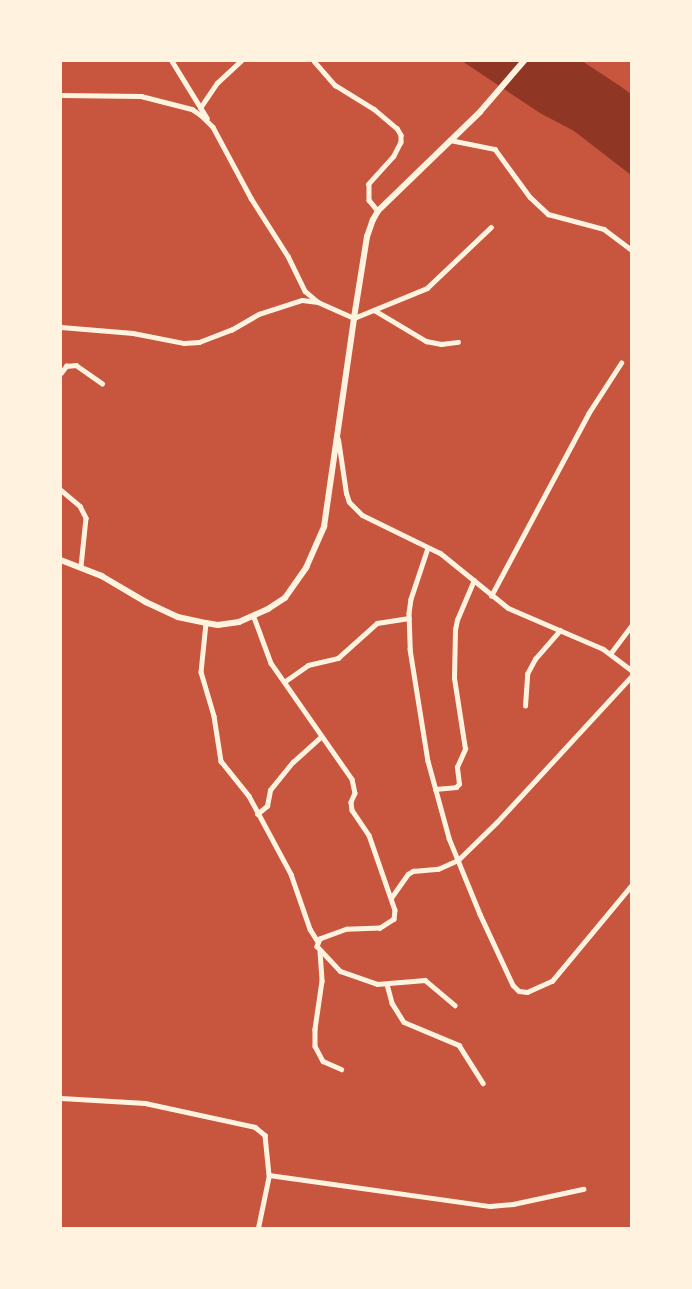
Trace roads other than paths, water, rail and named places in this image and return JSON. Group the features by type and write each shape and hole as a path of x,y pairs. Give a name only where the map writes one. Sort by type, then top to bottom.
{"main road":[{"path":"61,560 81,566 178,617 206,623 218,625 254,616 285,598 306,568 324,527 367,237 378,210 480,112 524,61"}],"street":[{"path":"172,61 288,256 305,292 318,302 354,318 420,292 436,282 491,227"},
{"path":"200,108 216,83 241,61"},
{"path":"314,61 335,86 374,109 397,128 401,135 401,142 394,156 369,184 369,200 378,210"},
{"path":"61,95 126,94 155,99 192,109 213,127"},
{"path":"450,140 495,149 530,197 548,214 604,229 631,249"},
{"path":"61,327 132,333 184,343 199,342 231,330 259,314 290,303 302,300 318,302"},
{"path":"374,310 426,341 440,344 458,342"},
{"path":"491,596 588,414 621,363"},
{"path":"61,373 66,366 76,365 102,383"},
{"path":"337,436 346,492 354,509 362,515 440,553 508,608 610,654 631,670"},
{"path":"61,490 80,506 86,518 81,566"},
{"path":"428,548 411,599 409,618 412,663 428,761 446,831 492,941 513,985 519,991 535,990 552,981 631,886"},
{"path":"435,789 456,787 459,784 457,768 465,749 454,678 456,630 457,620 474,580"},
{"path":"254,616 267,656 352,780 355,793 351,802 352,810 369,835 396,916 391,922 375,930 347,929 320,939 318,942"},
{"path":"284,682 308,665 338,658 378,623 409,618"},
{"path":"206,623 201,672 214,716 221,761 246,792 291,874 310,930 318,942 322,981 315,1029 316,1046 323,1061 341,1069"},
{"path":"610,654 631,626"},
{"path":"525,706 527,674 535,658 560,630"},
{"path":"390,898 408,874 413,871 438,869 458,860 497,822 631,677"},
{"path":"257,814 267,806 270,790 293,762 321,737"},
{"path":"320,950 340,972 371,983 386,984 425,980 456,1005"},
{"path":"386,984 392,1003 404,1022 459,1045 483,1083"},
{"path":"61,1098 145,1103 255,1127 266,1135 269,1174 258,1228"},
{"path":"269,1174 490,1206 513,1204 583,1189"}]}
